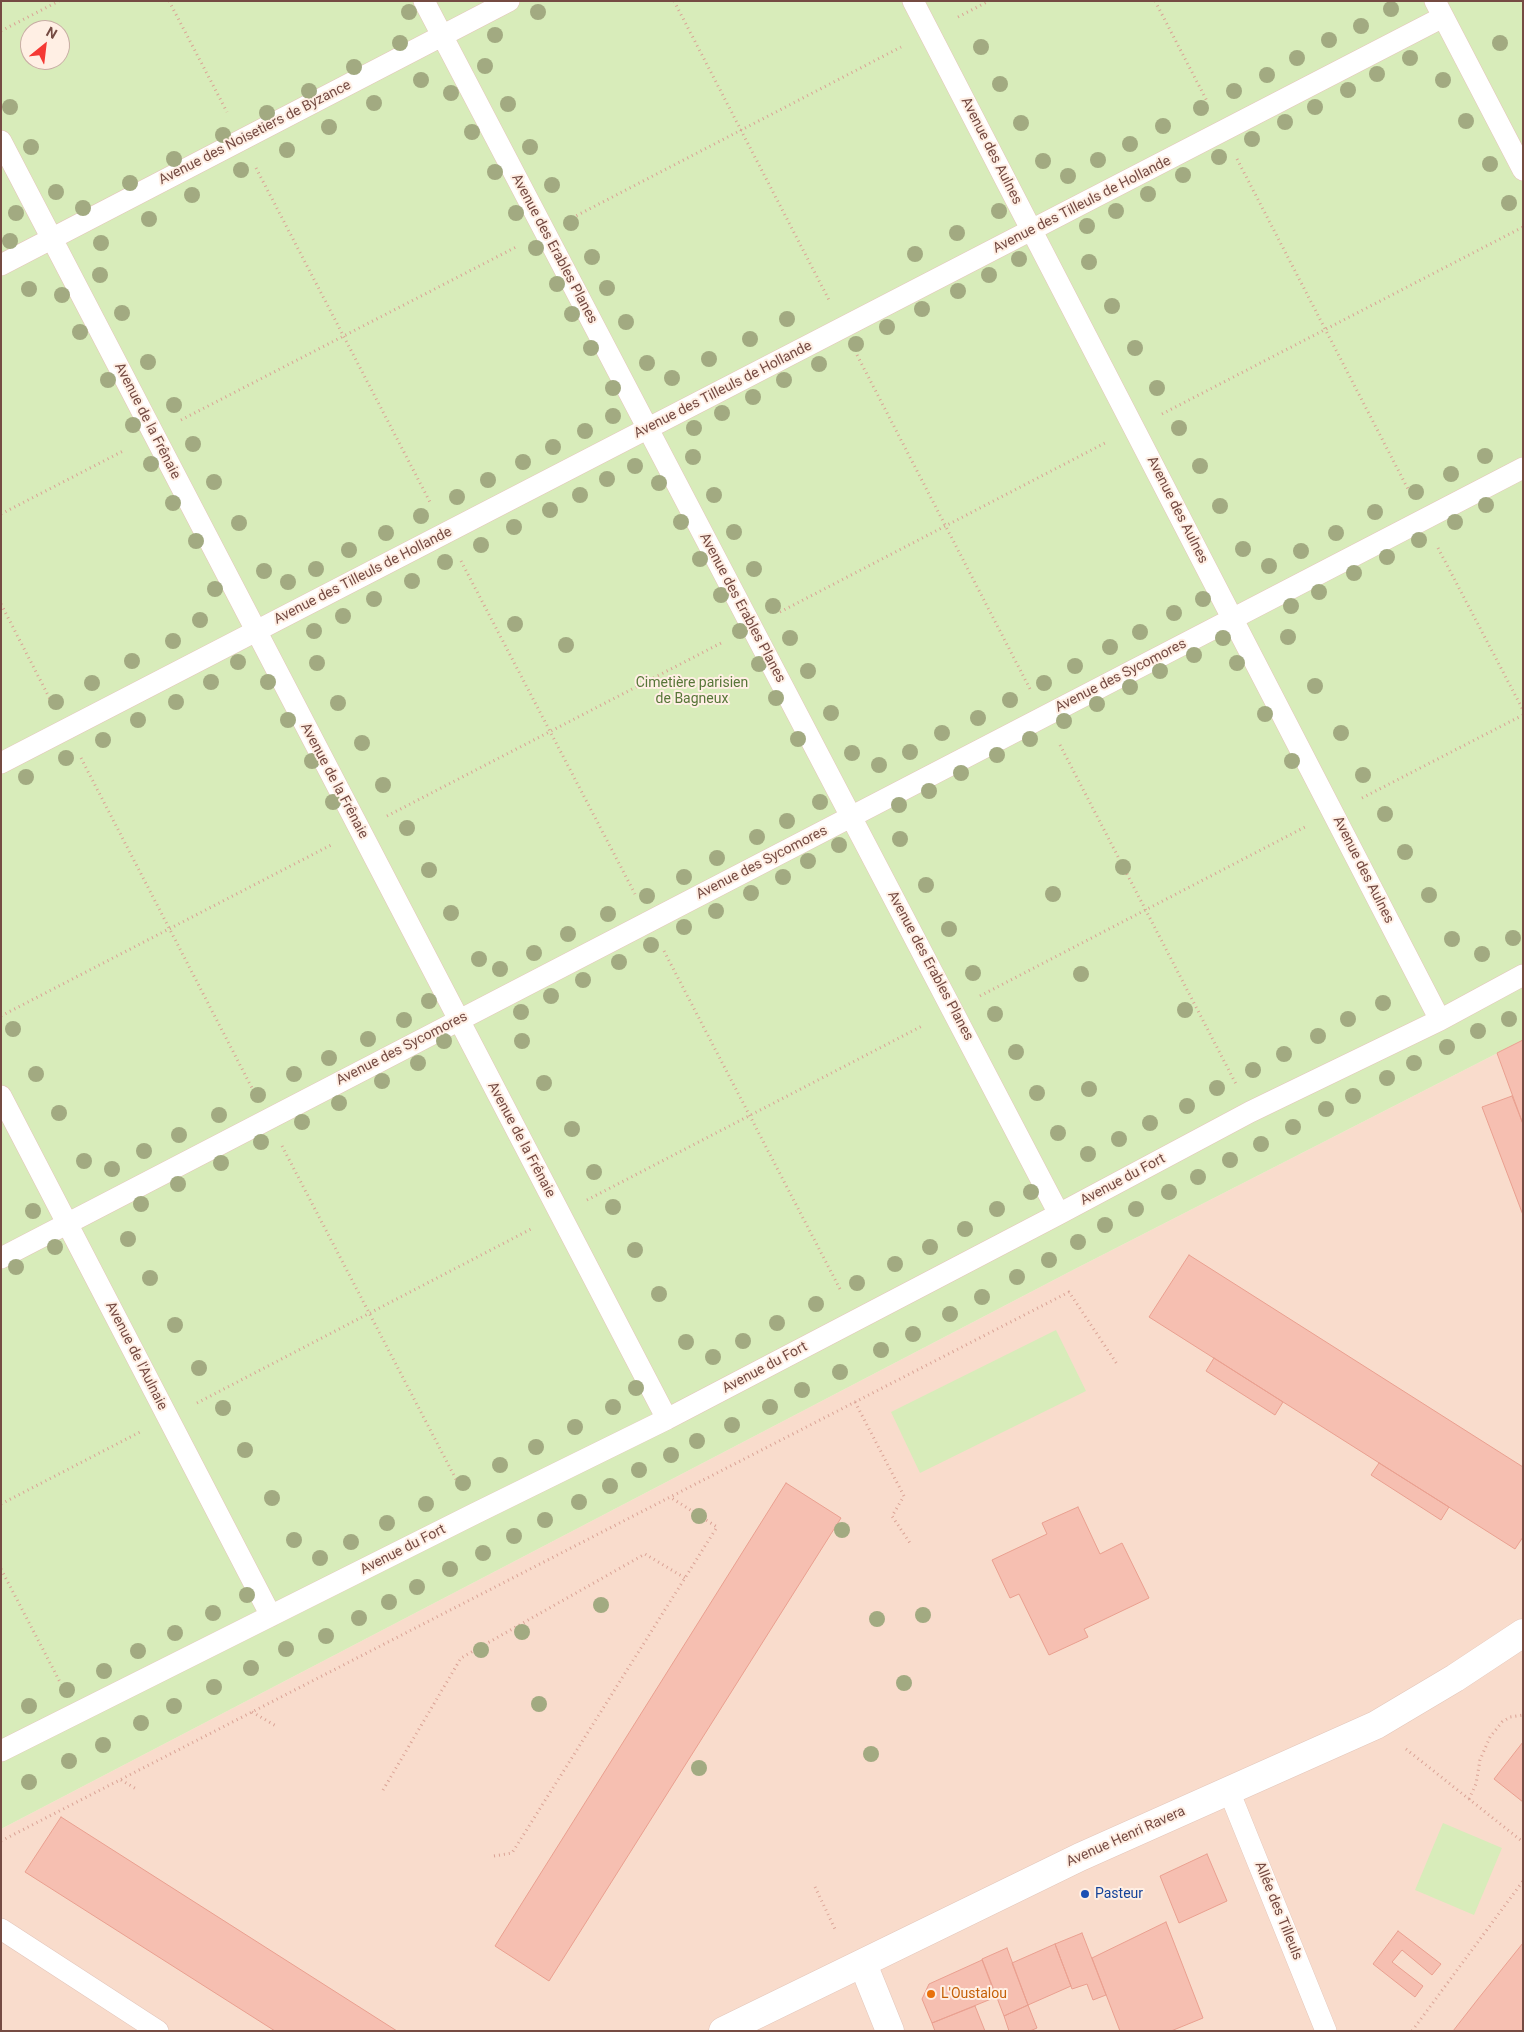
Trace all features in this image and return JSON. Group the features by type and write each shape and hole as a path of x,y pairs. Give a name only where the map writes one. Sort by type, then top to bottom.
{"street":[{"name":"Avenue Henri Ravera","path":"723,2031 1080,1857 1376,1725 1455,1678 1523,1633"},
{"path":"863,1964 890,2031"}],"lane":[{"name":"Avenue des Erables Planes","path":"424,1 1060,1214"},
{"name":"Avenue des Noisetiers de Byzance","path":"1,265 509,1"},
{"name":"Avenue des Aulnes","path":"913,1 1440,1020"},
{"name":"Avenue des Tilleuls de Hollande","path":"1,763 1223,132 1439,9"},
{"path":"1439,9 1523,170"},
{"name":"Avenue de la Frênaie","path":"1,142 667,1420"},
{"name":"Avenue des Sycomores","path":"1,1258 1523,468"},
{"name":"Avenue du Fort","path":"1,1751 474,1514 667,1420 1250,1112 1440,1020 1523,975"},
{"name":"Avenue de l'Aulnaie","path":"1,1096 272,1616"},
{"name":"Allée des Tilleuls","path":"1229,1791 1326,2031"},
{"path":"1,1929 158,2031"}],"path":[{"path":"1,31 59,1"},
{"path":"170,1 856,1320"},
{"path":"674,1 1250,1112"},
{"path":"1,514 988,1"},
{"path":"1155,1 1523,710"},
{"path":"1,604 474,1514"},
{"path":"1,1504 1523,715"},
{"path":"1,1841 1069,1292 1117,1364"},
{"path":"855,1402 904,1496 892,1516 910,1543"},
{"path":"494,1856 512,1853 717,1527 670,1497"},
{"path":"383,1790 461,1658 645,1554 685,1578"},
{"path":"1,1569 77,1714"},
{"path":"252,1712 276,1726"},
{"path":"1469,1799 1476,1784 1480,1760 1490,1737 1502,1722 1510,1717 1523,1715"},
{"path":"1376,1725 1523,1842"},
{"path":"120,1780 138,1790"},
{"path":"1412,2031 1523,1881"},
{"path":"815,1887 836,1931"}],"shaded area":[{"path":"1523,1040 1523,2031 1,2031 1,1829 1071,1271"}],"green space":[{"name":"Cimetière parisien de Bagneux","path":"1,1 1523,1 1523,1040 1071,1271 1,1829"},
{"path":"1056,1330 1086,1391 920,1473 891,1412"},
{"path":"1443,1823 1502,1848 1474,1915 1415,1890"}],"building":[{"path":"1523,1040 1523,1124 1497,1053"},
{"path":"1512,1096 1523,1124 1523,1215 1482,1107"},
{"path":"1189,1255 1523,1467 1523,1537 1515,1549 1149,1317"},
{"path":"1214,1358 1283,1402 1275,1415 1206,1371"},
{"path":"1379,1463 1449,1507 1441,1520 1371,1475"},
{"path":"786,1483 841,1518 549,1981 495,1946"},
{"path":"1078,1507 1100,1554 1122,1543 1149,1598 1084,1629 1088,1637 1049,1655 1019,1594 1010,1598 992,1560 1047,1534 1042,1523"},
{"path":"1523,1742 1523,1802 1494,1779"},
{"path":"61,1817 397,2031 275,2031 25,1872"},
{"path":"1207,1854 1227,1901 1179,1923 1160,1876"},
{"path":"1166,1922 1203,2018 1171,2031 1120,2031 1092,1958"},
{"path":"1398,1931 1441,1964 1432,1975 1402,1950 1392,1962 1423,1986 1415,1997 1373,1964"},
{"path":"1082,1933 1106,1995 1093,2000 1087,1984 1072,1989 1055,1944"},
{"path":"1523,1943 1523,2031 1453,2031 1478,1999"},
{"path":"1055,1944 1071,1986 1028,2005 1012,1963"},
{"path":"1007,1948 1028,2005 1004,2016 982,1959"},
{"path":"982,1960 996,1997 932,2023 922,1999 929,1984"},
{"path":"1028,2005 1037,2028 1030,2031 1009,2031 1004,2016"},
{"path":"975,2006 985,2031 935,2031 932,2023"}],"place":[{"name":"Pasteur","path":"1085,1894"},
{"name":"L'Oustalou","path":"931,1994"}]}
